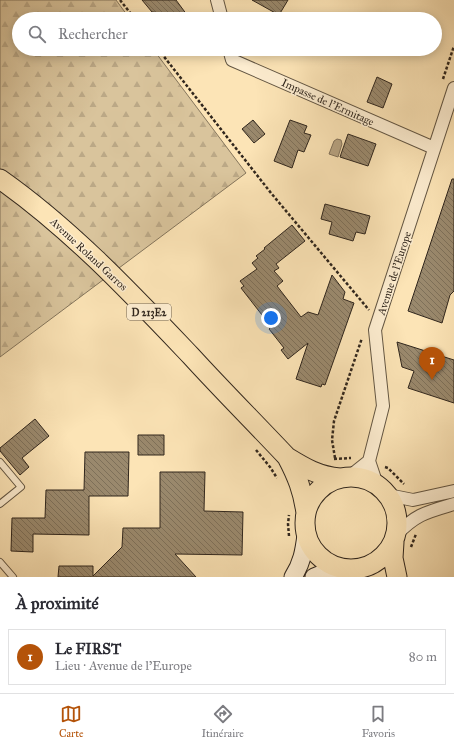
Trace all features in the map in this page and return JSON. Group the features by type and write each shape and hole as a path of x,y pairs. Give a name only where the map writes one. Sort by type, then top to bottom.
{"main road":[{"name":"Avenue Roland Garros","path":"0,179 27,198 66,230 137,299 287,457 300,482 304,498 298,512"},
{"name":"Avenue Roland Garros","path":"287,457 311,471 326,477 345,478"},
{"path":"370,577 330,564 320,557 312,547 298,536 305,524 298,512 328,483 345,478 364,479 383,490 395,507 397,521 393,558 397,577"},
{"path":"347,569 365,567 377,561 387,553 395,538"}],"street":[{"path":"216,0 220,12"},
{"name":"Impasse de l'Ermitage","path":"231,56 232,60 434,148"},
{"name":"Avenue de l'Europe","path":"369,461 383,406 375,330 454,88"},
{"path":"345,478 369,461 383,490 413,500 454,491"},
{"path":"395,538 417,517 454,504"},
{"path":"293,577 300,567 304,553 298,536"},
{"path":"314,577 326,572 347,569"}],"lane":[{"path":"0,462 21,487 0,504"},
{"path":"0,562 13,577"}],"path":[{"path":"120,0 129,12"},
{"path":"163,56 271,193 370,312 380,317"},
{"path":"251,445 279,480"},
{"path":"383,467 388,468 407,487"},
{"path":"298,512 288,524 298,536"}],"green space":[{"path":"0,0 116,0 125,12 12,12 12,56 158,56 246,173 0,357"}],"shaded area":[{"path":"337,139 341,140 342,144 338,157 329,154 334,141"}],"building":[{"path":"142,0 176,0 185,12 152,12"},
{"path":"252,0 288,0 281,12 274,12"},
{"path":"377,77 392,84 383,108 367,102"},
{"path":"253,120 265,134 254,143 242,129"},
{"path":"290,120 307,126 304,133 311,135 304,152 298,150 292,168 274,161"},
{"path":"348,134 376,144 368,166 340,157"},
{"path":"452,179 454,179 454,291 450,295 442,323 408,311"},
{"path":"325,204 370,216 365,234 356,232 353,241 329,234 332,222 321,219"},
{"path":"292,225 305,241 276,264 279,268 274,271 283,281 277,286 301,317 308,312 318,315 332,275 345,292 343,299 354,303 325,385 322,384 321,387 296,379 308,343 288,359 281,350 284,348 269,329 271,327 241,288 244,286 240,281 257,269 252,263 258,258 256,256"},
{"path":"397,342 454,360 454,403 408,388 414,371 402,367"},
{"path":"35,419 49,436 22,458 29,467 20,475 0,451 0,448"},
{"path":"138,435 164,435 164,455 138,455"},
{"path":"85,452 129,452 128,496 89,496 89,535 33,534 33,552 11,551 12,518 45,518 46,490 84,490"},
{"path":"160,472 205,472 204,511 243,512 242,555 175,554 196,577 58,577 59,566 93,566 93,576 122,547 123,528 160,528"}],"place":[{"name":"Le FIRST","path":"432,380"}]}
